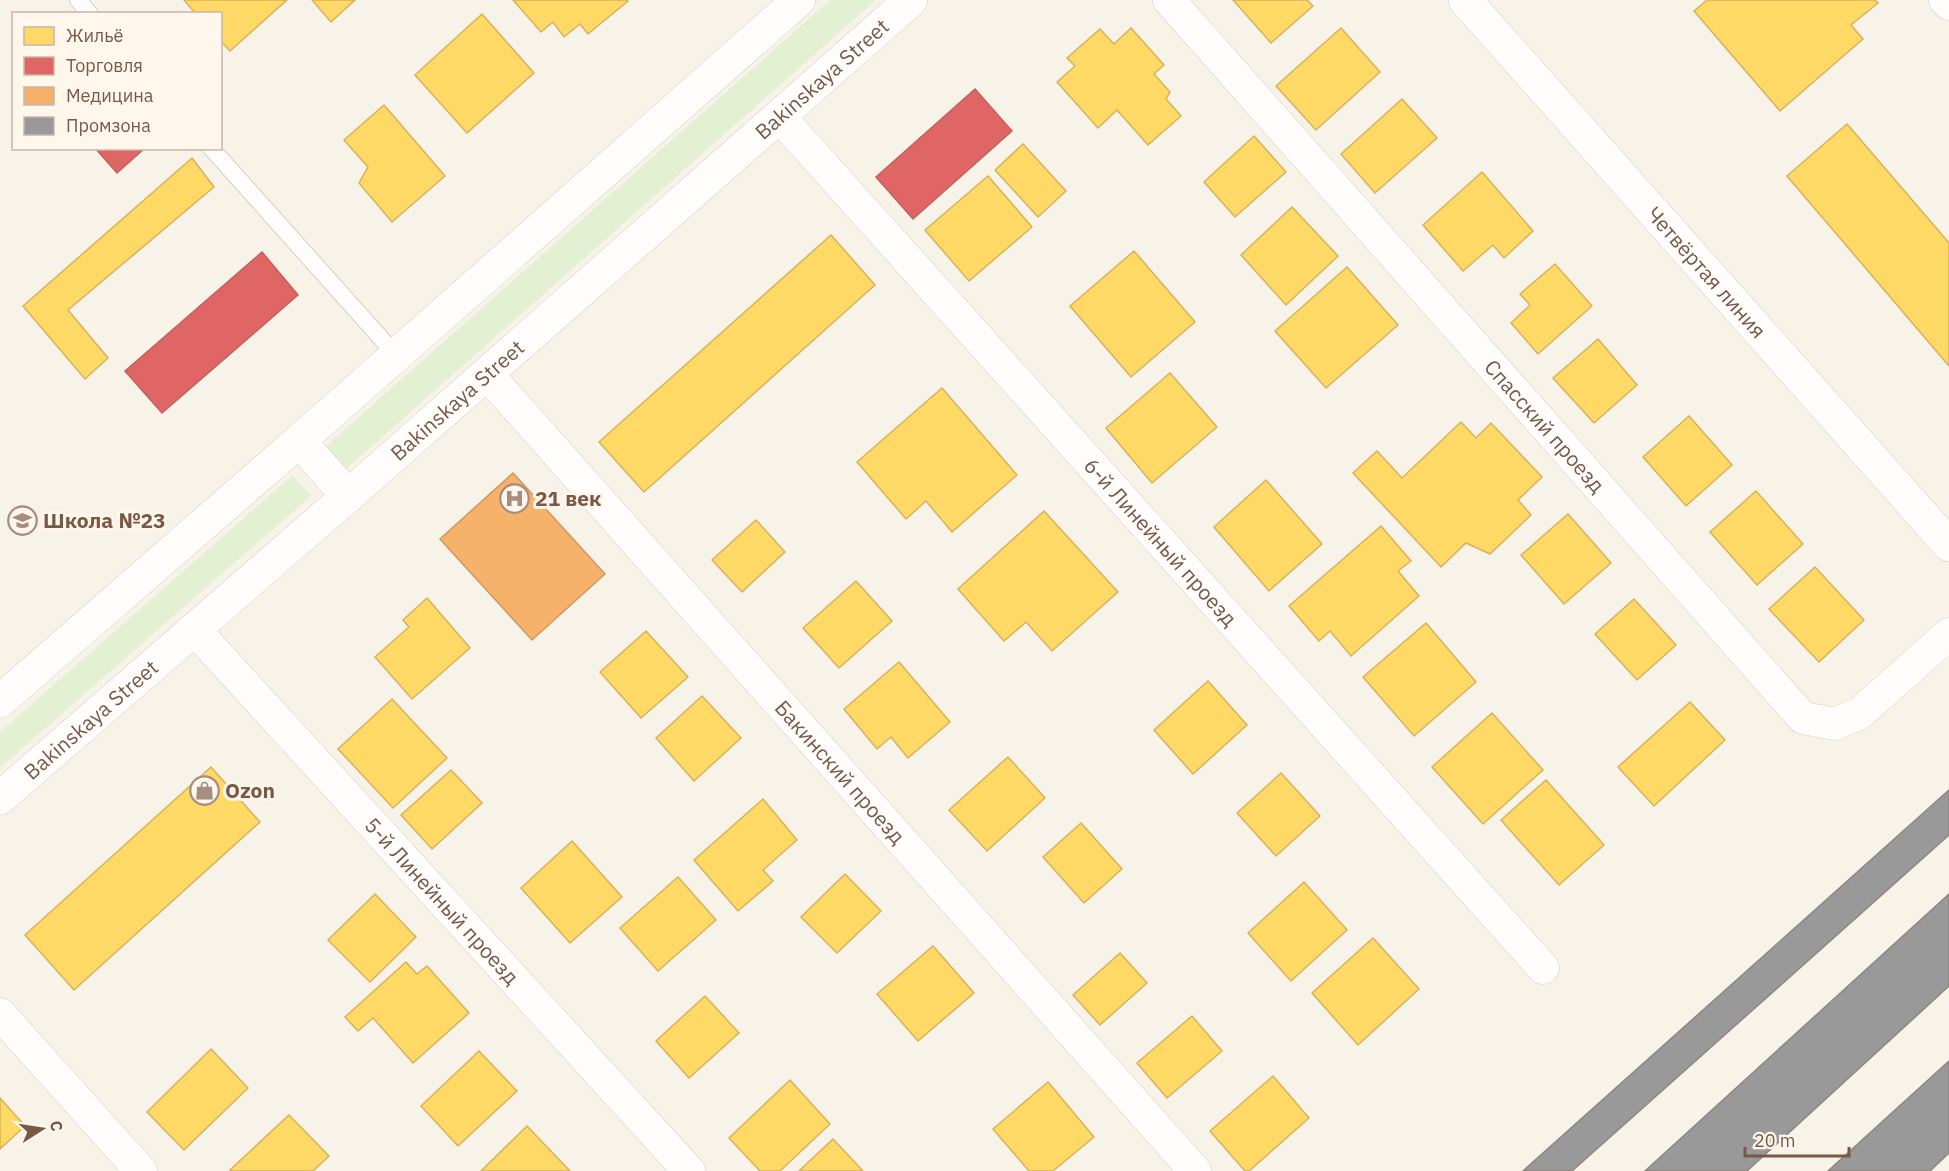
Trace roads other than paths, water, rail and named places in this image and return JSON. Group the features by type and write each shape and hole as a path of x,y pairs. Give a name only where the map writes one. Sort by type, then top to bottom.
{"street":[{"path":"0,701 799,0"},
{"name":"Bakinskaya Street","path":"0,798 348,496 910,0"},
{"name":"Спасский проезд","path":"1169,0 1803,718 1835,724 1860,713 1949,633"},
{"name":"Четвёртая линия","path":"1465,0 1949,545"},
{"path":"1945,0 1949,4"},
{"name":"6-й Линейный проезд","path":"779,116 1543,968"},
{"name":"Бакинский проезд","path":"487,374 1195,1171"},
{"path":"299,441 348,496"},
{"name":"5-й Линейный проезд","path":"194,629 689,1171"},
{"path":"0,1014 141,1171"}],"lane":[{"path":"78,0 88,12"},
{"path":"213,150 396,355"}],"place":[{"name":"21 век","path":"514,498"},
{"name":"Школа №23","path":"22,520"},
{"name":"Ozon","path":"204,790"}]}
